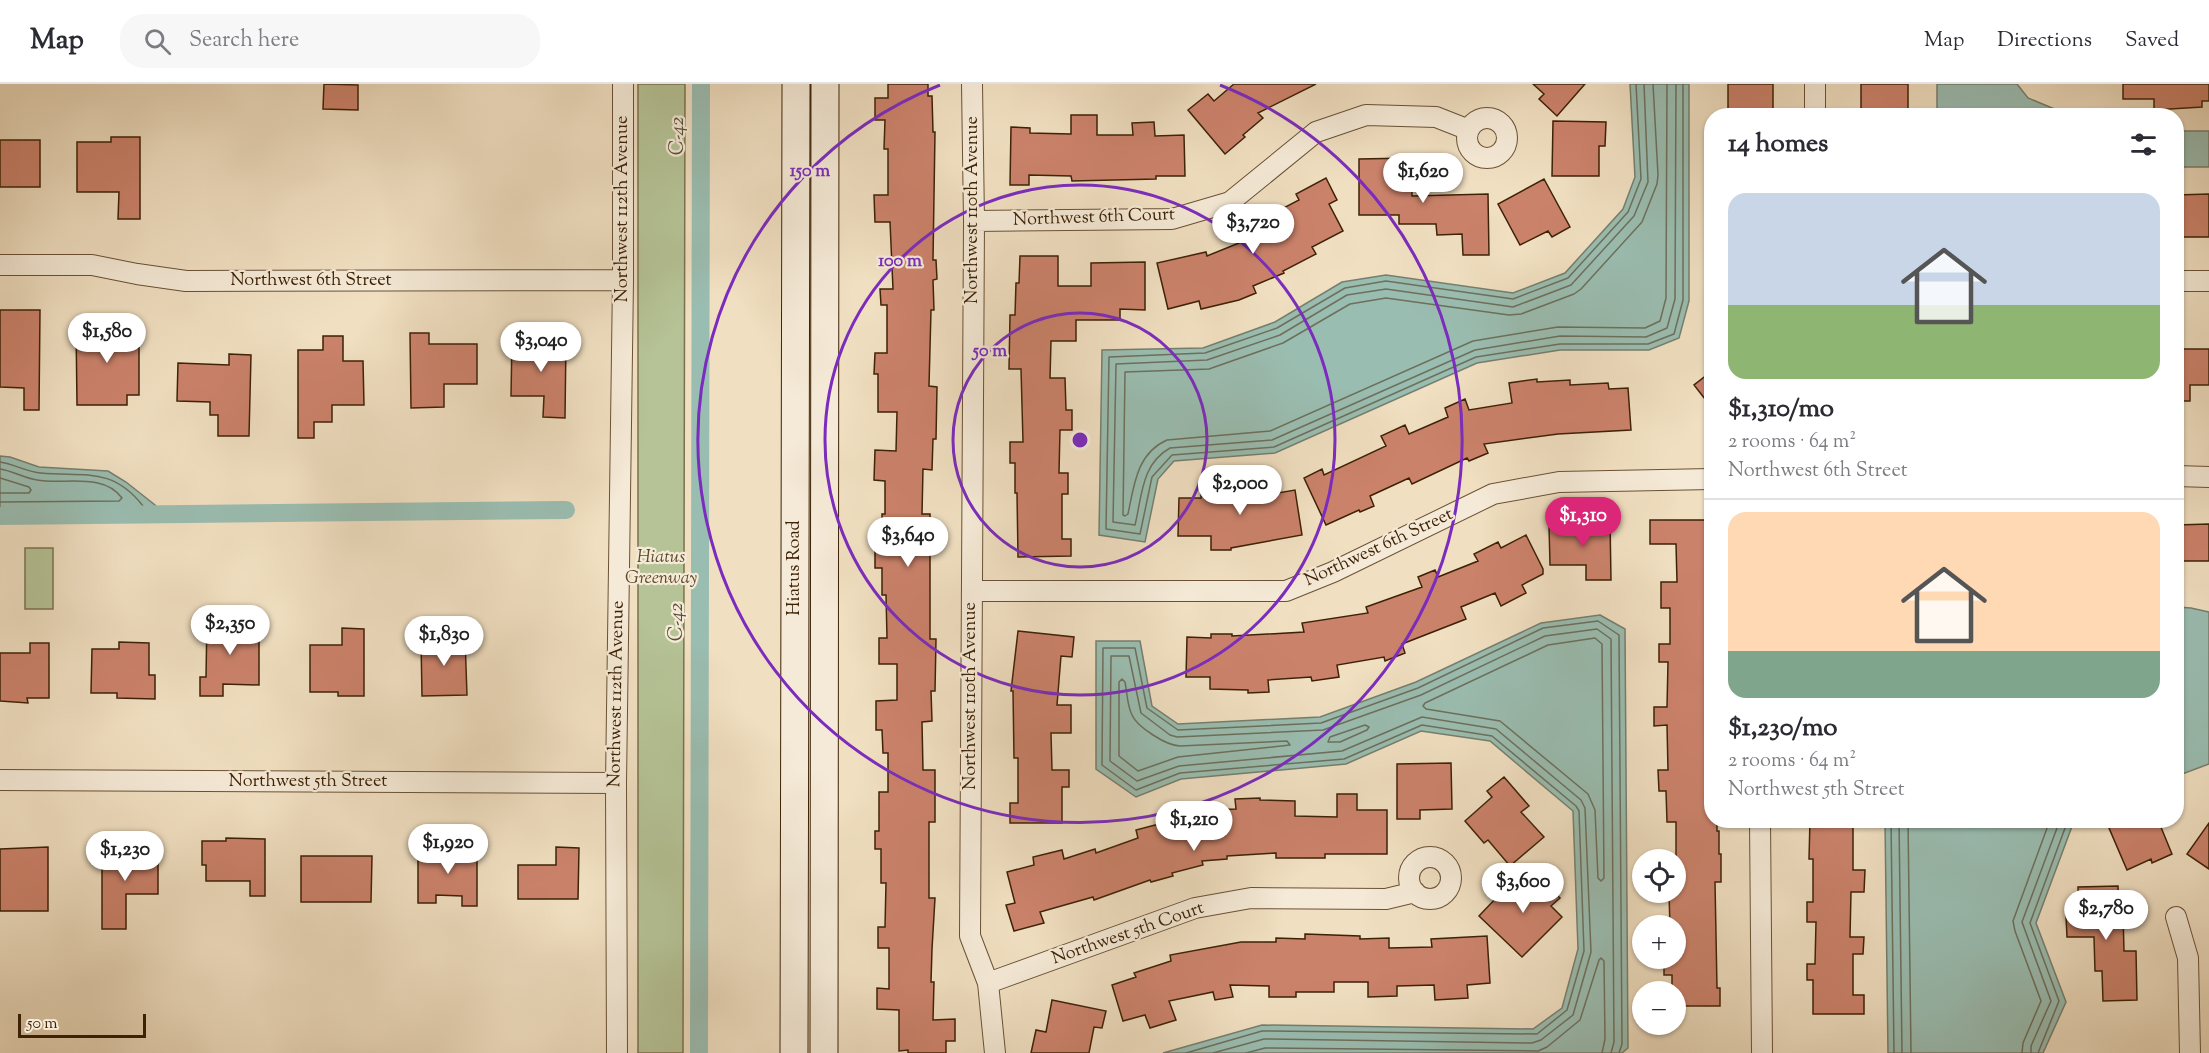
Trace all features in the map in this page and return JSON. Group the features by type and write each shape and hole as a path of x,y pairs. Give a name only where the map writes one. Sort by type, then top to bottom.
{"main road":[{"name":"Hiatus Road","path":"794,1053 796,84"},
{"name":"Hiatus Road","path":"824,1053 825,84"},
{"path":"794,986 824,986"}],"street":[{"name":"Northwest 112th Avenue","path":"617,1053 616,783 623,280 623,84"},
{"name":"Northwest 110th Avenue","path":"972,84 974,221 970,936 988,983 995,1053"},
{"path":"1815,84 1815,108"},
{"name":"Northwest 6th Court","path":"974,221 1172,219 1230,202 1316,132 1366,116 1436,117 1469,130"},
{"name":"Northwest 6th Street","path":"0,265 92,265 186,281 623,280"},
{"path":"2184,281 2209,281"},
{"path":"2184,477 2209,477"},
{"name":"Northwest 6th Street","path":"972,591 1286,591 1333,572 1493,494 1559,482 1704,479"},
{"name":"Northwest 5th Street","path":"0,780 616,783"},
{"path":"1760,828 1762,1053"},
{"name":"Northwest 5th Court","path":"988,983 1195,908 1251,898 1386,899 1415,892"},
{"path":"2176,917 2188,958 2190,1053"}],"green space":[{"name":"Hiatus Greenway","path":"638,84 685,84 683,1053 638,1053"},
{"path":"25,548 53,548 53,609 25,609"}],"water":[{"path":"1630,84 1689,84 1689,301 1679,338 1649,350 1560,350 1477,363 1275,453 1174,461 1158,479 1145,542 1099,535 1102,350 1203,348 1275,322 1342,282 1386,275 1513,293 1565,273 1623,209 1635,177"},
{"path":"1937,84 2017,84 2028,98 2052,108 1937,108"},
{"path":"2184,131 2209,131 2209,167 2184,167"},
{"path":"0,456 39,467 108,471 155,505 161,514 0,516"},
{"path":"2184,608 2209,612 2209,764 2184,773"},
{"path":"1600,615 1625,629 1628,1048 1622,1053 1163,1053 1262,1025 1533,1029 1562,1008 1578,949 1573,811 1490,741 1421,731 1346,764 1181,779 1136,797 1096,769 1096,641 1140,641 1152,706 1178,724 1320,717 1416,682 1541,623"},
{"path":"1885,828 2071,828 2036,923 2066,1002 2043,1053 1888,1053"}],"building":[{"path":"324,84 358,85 358,110 323,109"},
{"path":"888,84 928,84 928,96 932,96 933,132 935,132 933,260 936,260 937,279 933,280 934,310 931,310 929,386 937,387 936,439 933,439 932,470 923,469 922,514 930,514 930,639 936,639 935,691 931,691 932,721 922,722 923,770 935,770 935,822 929,822 929,898 935,898 931,982 934,982 933,1020 955,1019 955,1041 946,1041 946,1053 899,1051 899,1010 877,1009 877,988 889,989 889,948 878,948 878,927 885,927 886,883 881,883 881,849 875,849 875,831 879,831 879,792 888,792 888,753 883,753 882,730 876,730 876,701 897,700 897,664 879,664 879,638 887,638 886,595 882,595 882,568 875,568 875,549 883,549 882,514 885,514 885,481 874,480 875,450 896,451 897,412 878,412 878,374 874,374 875,353 887,353 887,305 881,305 880,289 893,289 890,222 875,222 874,195 888,195 888,149 884,149 885,120 875,120 875,98 888,98"},
{"path":"1234,84 1316,84 1258,113 1263,118 1225,154 1188,110 1208,94 1214,101"},
{"path":"1533,84 1585,84 1557,116 1539,99 1544,94"},
{"path":"1728,84 1773,84 1773,108 1728,108"},
{"path":"1861,84 1908,84 1908,108 1861,108"},
{"path":"2123,84 2209,84 2209,101 2202,101 2202,107 2154,108 2154,99 2123,99"},
{"path":"1071,115 1097,115 1097,135 1133,135 1132,123 1154,122 1155,136 1184,135 1185,176 1072,181 1071,176 1029,175 1029,185 1010,185 1011,127 1030,128 1030,133 1071,134"},
{"path":"1553,121 1606,122 1605,146 1599,146 1599,176 1552,176"},
{"path":"111,137 140,137 140,219 118,219 119,192 77,192 77,142 111,142"},
{"path":"0,140 40,140 40,187 0,187"},
{"path":"1411,158 1412,196 1488,194 1489,255 1463,255 1462,234 1437,235 1436,224 1399,224 1399,215 1359,215 1359,159"},
{"path":"1326,178 1337,200 1329,204 1343,231 1312,247 1316,254 1283,271 1284,273 1253,286 1256,293 1239,300 1201,309 1199,301 1168,309 1157,263 1206,252 1207,256 1281,226 1274,213 1299,200 1296,194"},
{"path":"1544,179 1570,227 1552,237 1548,231 1520,245 1498,204"},
{"path":"2209,194 2209,237 2184,237 2184,195"},
{"path":"1020,256 1058,256 1058,286 1091,286 1091,263 1145,262 1145,310 1120,309 1120,320 1076,320 1076,341 1051,341 1050,378 1065,378 1066,410 1072,410 1072,430 1060,430 1059,473 1068,473 1068,494 1062,494 1062,539 1071,539 1071,556 1018,557 1015,463 1010,463 1010,442 1023,442 1021,369 1009,369 1010,315 1015,315"},
{"path":"0,310 40,310 39,410 24,410 24,388 0,387"},
{"path":"76,325 139,325 139,395 127,395 127,405 77,405"},
{"path":"410,333 429,333 429,344 477,344 477,384 444,384 444,407 411,408"},
{"path":"323,336 343,336 343,361 363,361 364,405 332,405 332,422 314,422 314,438 298,438 298,350 323,350"},
{"path":"512,339 566,340 565,418 543,417 544,396 511,396"},
{"path":"2184,349 2209,349 2209,385 2190,385 2190,401 2184,401"},
{"path":"229,354 251,355 249,436 218,436 218,415 210,415 210,402 177,401 178,363 229,365"},
{"path":"1704,377 1704,398 1694,385"},
{"path":"1537,379 1537,382 1570,380 1570,385 1608,383 1609,389 1628,388 1631,430 1558,434 1484,444 1488,453 1469,461 1467,458 1412,484 1409,478 1370,496 1374,506 1360,512 1359,510 1326,525 1304,478 1322,469 1324,475 1386,446 1381,436 1405,425 1409,434 1448,417 1445,408 1465,399 1469,410 1512,403 1509,383"},
{"path":"1270,486 1272,494 1295,490 1302,535 1231,548 1231,550 1211,550 1211,536 1178,536 1179,498 1201,498 1201,487 1231,487 1231,491"},
{"path":"1650,520 1704,520 1704,828 1717,828 1719,831 1721,882 1715,882 1717,988 1720,988 1720,1006 1686,1006 1686,981 1672,981 1672,975 1664,975 1664,969 1686,969 1686,915 1670,915 1669,903 1686,903 1686,849 1676,849 1676,822 1667,822 1666,791 1659,791 1658,770 1668,770 1667,725 1654,726 1654,707 1667,707 1668,662 1659,662 1659,644 1670,644 1670,608 1661,608 1661,582 1677,582 1676,544 1650,544"},
{"path":"1589,521 1610,521 1611,580 1586,580 1586,565 1550,565 1549,525 1589,524"},
{"path":"2209,524 2209,561 2184,561 2184,525"},
{"path":"1526,535 1543,569 1543,574 1522,585 1526,593 1501,606 1495,593 1461,607 1466,619 1402,644 1405,653 1385,661 1384,657 1337,665 1339,677 1312,681 1311,677 1268,680 1269,692 1248,693 1248,690 1210,689 1210,677 1186,677 1187,637 1211,638 1211,634 1232,634 1232,636 1304,632 1302,623 1368,613 1366,607 1422,587 1418,577 1435,570 1438,577 1478,561 1474,554 1498,542 1501,548"},
{"path":"207,618 243,618 243,630 259,630 259,685 223,684 223,696 200,696 200,677 206,677"},
{"path":"342,628 364,629 364,696 338,696 338,692 310,692 310,645 342,645"},
{"path":"1018,631 1074,637 1072,657 1061,656 1057,705 1071,705 1071,733 1051,733 1052,770 1069,770 1069,787 1062,787 1062,823 1010,823 1010,803 1018,803 1018,758 1014,758 1013,691 1011,691"},
{"path":"465,638 467,695 422,696 421,640"},
{"path":"119,642 149,643 149,675 155,675 155,699 117,698 117,693 91,693 92,649 119,649"},
{"path":"30,643 49,643 49,698 27,698 28,703 0,701 0,653 30,653"},
{"path":"1451,763 1452,809 1420,810 1420,819 1397,819 1397,764"},
{"path":"1504,777 1529,806 1521,812 1544,837 1510,866 1488,840 1484,843 1465,821 1492,797 1487,791"},
{"path":"1337,794 1357,794 1357,810 1387,810 1387,854 1325,854 1325,858 1276,858 1276,853 1227,856 1227,859 1202,861 1203,865 1172,873 1173,876 1151,882 1150,880 1094,900 1093,897 1040,912 1044,923 1014,931 1006,905 1015,903 1007,872 1034,865 1033,857 1062,850 1064,859 1095,849 1096,853 1138,838 1136,830 1163,823 1165,829 1209,816 1209,810 1236,809 1235,799 1260,798 1260,800 1295,801 1295,816 1337,817"},
{"path":"2209,823 2209,869 2187,854"},
{"path":"1810,828 1853,828 1853,870 1865,870 1864,892 1851,892 1850,937 1864,937 1863,954 1853,954 1853,995 1864,995 1864,1014 1813,1014 1813,980 1807,980 1807,964 1815,964 1816,922 1807,922 1807,902 1813,902 1813,859 1809,859"},
{"path":"2109,828 2161,828 2172,854 2152,863 2151,859 2127,870"},
{"path":"226,838 265,839 265,896 250,896 250,881 206,881 206,865 202,865 202,841 226,841"},
{"path":"102,844 122,844 122,855 158,855 158,894 126,894 126,929 102,929"},
{"path":"48,847 48,911 0,911 0,849"},
{"path":"556,847 579,848 578,899 518,899 518,865 556,865"},
{"path":"418,849 477,851 477,906 462,906 462,896 436,895 436,903 418,903"},
{"path":"301,856 372,856 371,902 301,902"},
{"path":"1527,873 1539,884 1542,881 1560,898 1551,906 1562,917 1522,957 1479,916 1497,897 1500,900"},
{"path":"2118,886 2119,913 2123,913 2124,951 2136,951 2137,1000 2103,1001 2102,971 2095,971 2094,937 2067,937 2066,916 2079,916 2078,887"},
{"path":"1305,934 1360,936 1360,939 1389,938 1389,948 1432,947 1431,939 1487,936 1490,983 1467,985 1468,998 1435,1000 1434,985 1397,986 1397,996 1368,997 1368,982 1334,982 1334,992 1296,992 1296,997 1269,997 1269,986 1230,985 1233,997 1215,1000 1213,992 1169,1001 1176,1020 1150,1028 1145,1015 1123,1021 1112,985 1136,977 1134,973 1171,961 1170,955 1241,942 1276,942 1276,938 1305,939"},
{"path":"1052,1000 1106,1011 1102,1028 1094,1027 1089,1053 1031,1053 1036,1030 1046,1032"}],"waterway":[{"name":"C-42","path":"699,1053 701,84"},
{"path":"0,516 566,510"}]}
